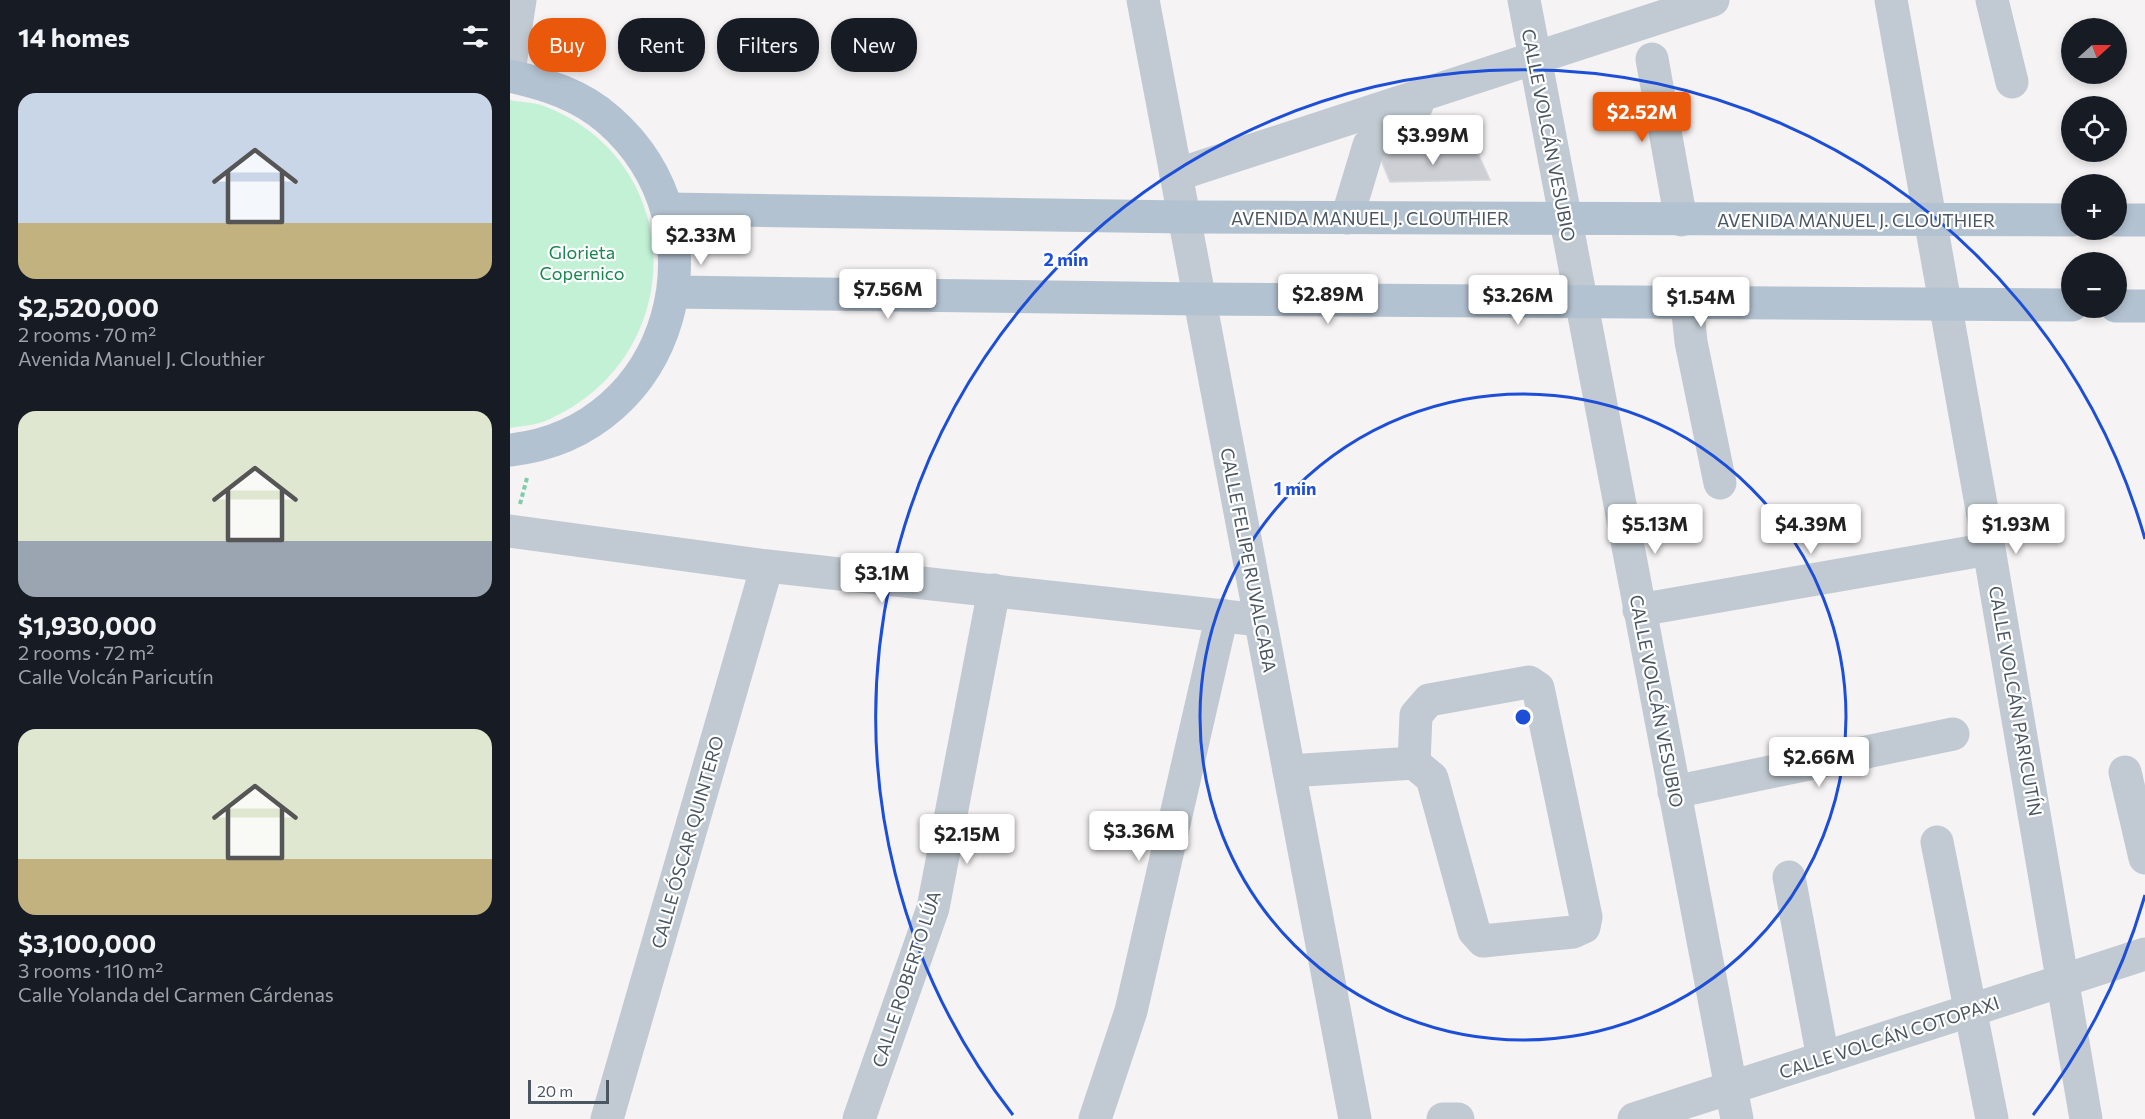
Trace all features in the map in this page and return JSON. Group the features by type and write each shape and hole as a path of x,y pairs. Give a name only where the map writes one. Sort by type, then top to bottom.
{"main road":[{"path":"510,76 544,83 577,98 608,118 633,144 654,175 668,209 674,237 674,292 664,329 647,365 622,395 593,420 516,460"},
{"name":"AVENIDA MANUEL J. CLOUTHIER","path":"668,209 1184,217 2061,220"},
{"path":"2127,220 2145,220"},
{"path":"674,292 1199,299 2061,305"},
{"path":"2127,306 2145,306"}],"street":[{"path":"510,66 520,0"},
{"name":"CALLE FELIPE RUVALCABA","path":"1143,0 1355,1119"},
{"name":"CALLE VOLCÁN VESUBIO","path":"1524,0 1735,1103"},
{"path":"1176,175 1431,94 1713,0"},
{"name":"CALLE VOLCÁN PARICUTÍN","path":"1891,0 1989,549 2086,1119"},
{"path":"1992,0 2012,82"},
{"path":"1652,59 1681,220"},
{"path":"1347,218 1369,145 1431,94"},
{"path":"1687,302 1691,342 1720,483"},
{"path":"512,532 767,566 1260,620"},
{"path":"1639,610 1989,549"},
{"name":"CALLE ÓSCAR QUINTERO","path":"607,1119 767,566"},
{"name":"CALLE ROBERTO LÚA","path":"859,1119 933,908 994,590"},
{"path":"1095,1119 1131,1011 1222,615"},
{"path":"1289,771 1414,763 1432,778 1474,931 1483,941 1573,932 1584,927 1586,917 1540,691 1535,685 1529,682 1429,700 1416,715 1414,763"},
{"path":"1674,792 1953,734"},
{"path":"2125,772 2145,858"},
{"path":"1937,842 1992,1119"},
{"path":"1790,877 1823,1058"},
{"name":"CALLE VOLCÁN COTOPAXI","path":"1634,1119 1735,1103 1823,1058 2145,954"},
{"path":"1443,1119 1458,1119"}],"path":[{"path":"512,532 525,478 516,460"}],"green space":[{"name":"Glorieta Copernico","path":"510,100 541,105 589,131 624,167 646,211 654,258 648,305 629,350 596,389 550,419 510,428"}],"building":[{"path":"1377,150 1477,151 1490,180 1390,182"}]}
